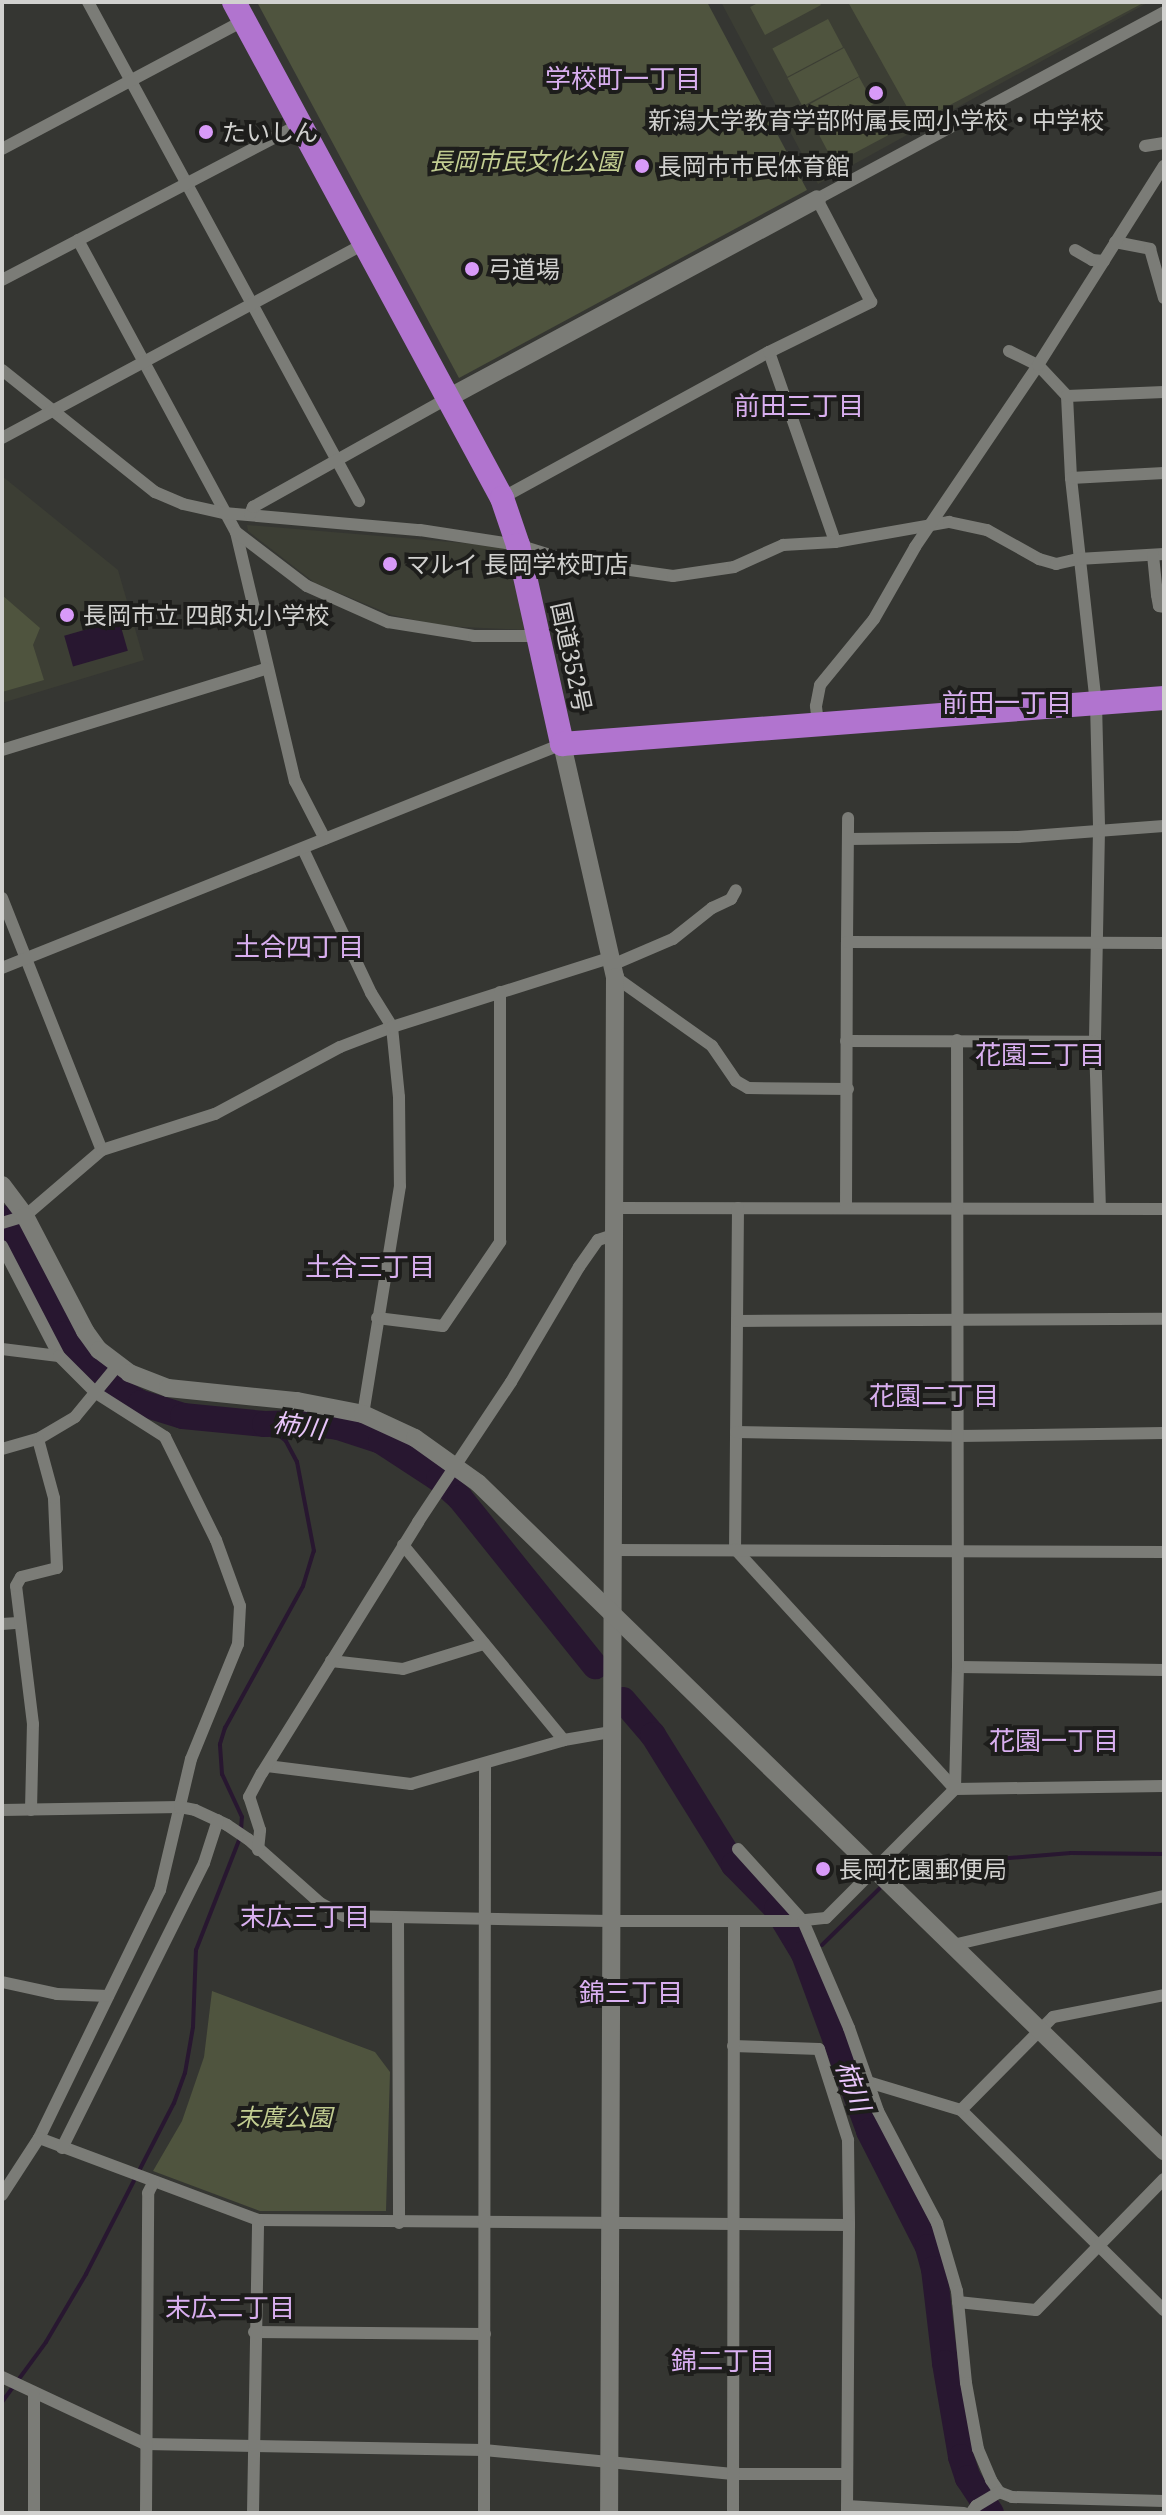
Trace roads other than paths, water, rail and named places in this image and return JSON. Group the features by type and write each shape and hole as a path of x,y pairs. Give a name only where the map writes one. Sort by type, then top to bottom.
{"highway":[{"name":"国道352号","path":"239,11 502,498 518,545 562,744 1164,698"}],"street":[{"path":"88,2 359,501"},
{"path":"2,149 129,81 239,11"},
{"path":"250,514 253,507 335,459 1164,12"},
{"path":"2,280 300,124"},
{"path":"1145,146 1164,143"},
{"path":"818,723 816,695 820,685 874,619 931,524 1038,365 1164,166"},
{"path":"502,498 769,352 871,302 817,199"},
{"path":"78,240 236,532 295,781 325,839"},
{"path":"1115,242 1150,249 1164,246"},
{"path":"2,438 365,243"},
{"path":"1150,249 1164,298"},
{"path":"1075,250 1092,260 1104,261"},
{"path":"1009,351 1038,365 1067,396 1078,559 1096,703 1099,830 1095,1042 1100,1207"},
{"path":"769,352 835,542"},
{"path":"2,370 155,492 183,504 224,513 420,530 518,545 573,562 673,576 734,567 783,545 835,542 931,524 962,523 987,530 1039,559 1056,564 1078,559 1159,555 1157,595 1159,606 1164,607"},
{"path":"1067,396 1164,392"},
{"path":"1071,478 1164,473"},
{"path":"236,532 307,586 388,622 474,636 538,636"},
{"path":"2,750 266,669"},
{"path":"2,968 562,744 612,967 614,1208 609,2513"},
{"path":"846,1208 848,818"},
{"path":"849,839 1018,837 1164,826"},
{"path":"303,849 371,993 392,1027 399,1097 400,1186 363,1414"},
{"path":"2,1223 25,1216 102,1150 215,1114 340,1047 392,1027 500,992 612,967 673,939 712,908 731,899 736,890"},
{"path":"2,898 102,1150"},
{"path":"847,942 1164,943"},
{"path":"612,967 712,1046 736,1081 748,1088 848,1089"},
{"path":"377,1318 443,1326 500,1242 500,992"},
{"path":"2,1810 180,1807 223,1822 248,1839 320,1903 344,1916 610,1921 800,1921 826,1918 955,1789 958,1667 957,1040"},
{"path":"846,1041 1095,1042"},
{"path":"2,1185 25,1216 85,1331 114,1369 168,1388 297,1401 363,1414 399,1429 453,1471 611,1611 1164,2151"},
{"path":"614,1208 1164,1209"},
{"path":"738,1208 735,1549 955,1789 1164,1786"},
{"path":"258,1850 260,1830 249,1797 403,1545 511,1382 579,1267 598,1240 613,1235"},
{"path":"2,1246 59,1356 97,1391 165,1437 216,1540 240,1606 238,1644 218,1698 198,1738 160,1890 39,2138 2,2195"},
{"path":"738,1321 957,1323 1164,1319"},
{"path":"2,1349 59,1356"},
{"path":"2,1449 38,1439 83,1411 114,1369"},
{"path":"736,1432 958,1436 1164,1433"},
{"path":"31,1810 31,1694 18,1623 16,1586 21,1577 57,1568 54,1498 38,1439"},
{"path":"403,1545 564,1740"},
{"path":"613,1550 1164,1552"},
{"path":"2,1624 18,1623"},
{"path":"331,1661 403,1669 484,1644"},
{"path":"958,1667 1164,1670"},
{"path":"267,1766 411,1784 564,1740 611,1732"},
{"path":"484,2513 485,1764"},
{"path":"62,2148 223,1822"},
{"path":"738,1849 800,1921 849,2028 878,2111 937,2223 958,2302 966,2383 978,2449 996,2494"},
{"path":"953,1945 1164,1896"},
{"path":"398,1918 399,2223"},
{"path":"733,2513 734,1921"},
{"path":"2,1982 57,1994 108,1996"},
{"path":"961,2110 1053,2017 1164,1995"},
{"path":"733,2046 819,2049 848,2140 847,2509 964,2513"},
{"path":"868,2082 961,2110 1164,2310"},
{"path":"39,2138 258,2220 849,2225"},
{"path":"958,2302 1036,2310 1164,2179"},
{"path":"146,2513 148,2193 151,2180"},
{"path":"253,2513 258,2220"},
{"path":"254,2332 485,2334"},
{"path":"5,2379 29,2393 145,2444 484,2450 733,2474 846,2474"},
{"path":"29,2393 34,2513"},
{"path":"973,2509 996,2494 1164,2501"}],"waterway":[{"name":"柿川","path":"2,1218 63,1334 90,1368 112,1387 141,1403 183,1416 265,1424 307,1423 338,1427 381,1441 439,1479 460,1498 595,1666"},
{"path":"241,1830 242,1817 222,1774 220,1744 225,1728 303,1586 314,1551 297,1462 286,1441 265,1424"},
{"name":"柿川","path":"623,1700 653,1735 734,1865 777,1909 804,1954 869,2131 928,2247 934,2269 945,2363 961,2457 968,2478 991,2513"},
{"path":"2,2402 46,2342 86,2274 174,2103 185,2073 193,2027 196,1950 240,1838"},
{"path":"900,1875 998,1859 1071,1853 1164,1854"},
{"path":"822,1945 880,1888"},
{"name":"柿川","path":"804,1954 809,1952"}],"place":[{"name":"新潟大学教育学部附属長岡小学校・中学校","path":"876,93"},
{"name":"たいしん","path":"206,132"},
{"name":"長岡市市民体育館","path":"642,166"},
{"name":"弓道場","path":"472,269"},
{"name":"マルイ 長岡学校町店","path":"390,564"},
{"name":"長岡市立 四郎丸小学校","path":"67,615"},
{"name":"長岡花園郵便局","path":"823,1869"}],"district":[{"name":"学校町一丁目","path":"623,79"},
{"name":"前田三丁目","path":"799,406"},
{"name":"前田一丁目","path":"1007,703"},
{"name":"土合四丁目","path":"299,947"},
{"name":"花園三丁目","path":"1040,1055"},
{"name":"土合三丁目","path":"370,1267"},
{"name":"花園二丁目","path":"934,1396"},
{"name":"花園一丁目","path":"1054,1741"},
{"name":"末広三丁目","path":"305,1917"},
{"name":"錦三丁目","path":"631,1993"},
{"name":"末広二丁目","path":"230,2308"},
{"name":"錦二丁目","path":"723,2361"}],"park label":[{"name":"長岡市民文化公園","path":"525,161"},
{"name":"末廣公園","path":"284,2117"}]}
